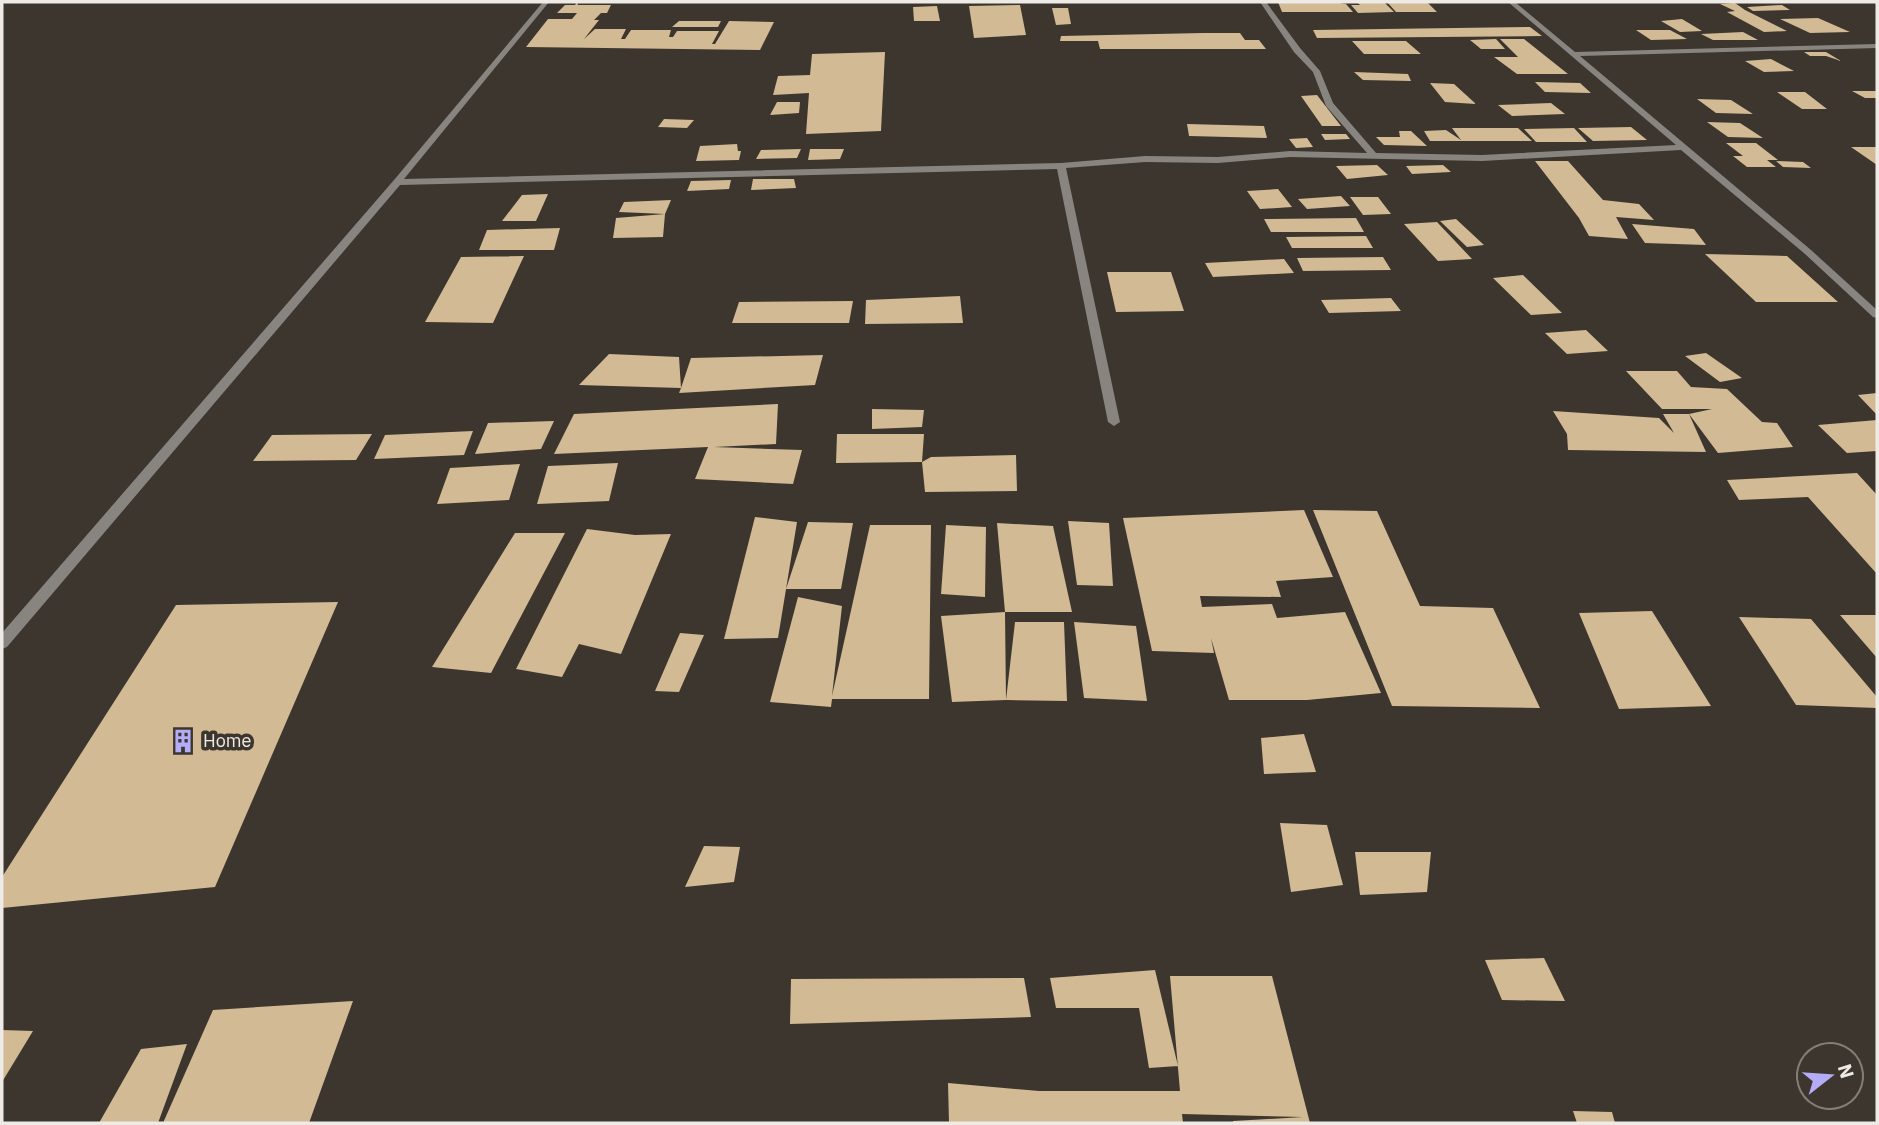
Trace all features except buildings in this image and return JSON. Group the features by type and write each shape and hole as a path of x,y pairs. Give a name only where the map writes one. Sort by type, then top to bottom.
{"street":[{"path":"2,643 397,182 546,2"},
{"path":"1264,2 1297,50 1316,71 1329,104 1375,156"},
{"path":"1511,2 1684,147 1877,315"},
{"path":"1575,54 1877,46"},
{"path":"397,182 1061,166 1145,159 1218,160 1290,154 1482,158 1684,147"},
{"path":"1061,166 1114,422"}],"place":[{"name":"Home","path":"183,741"}]}
